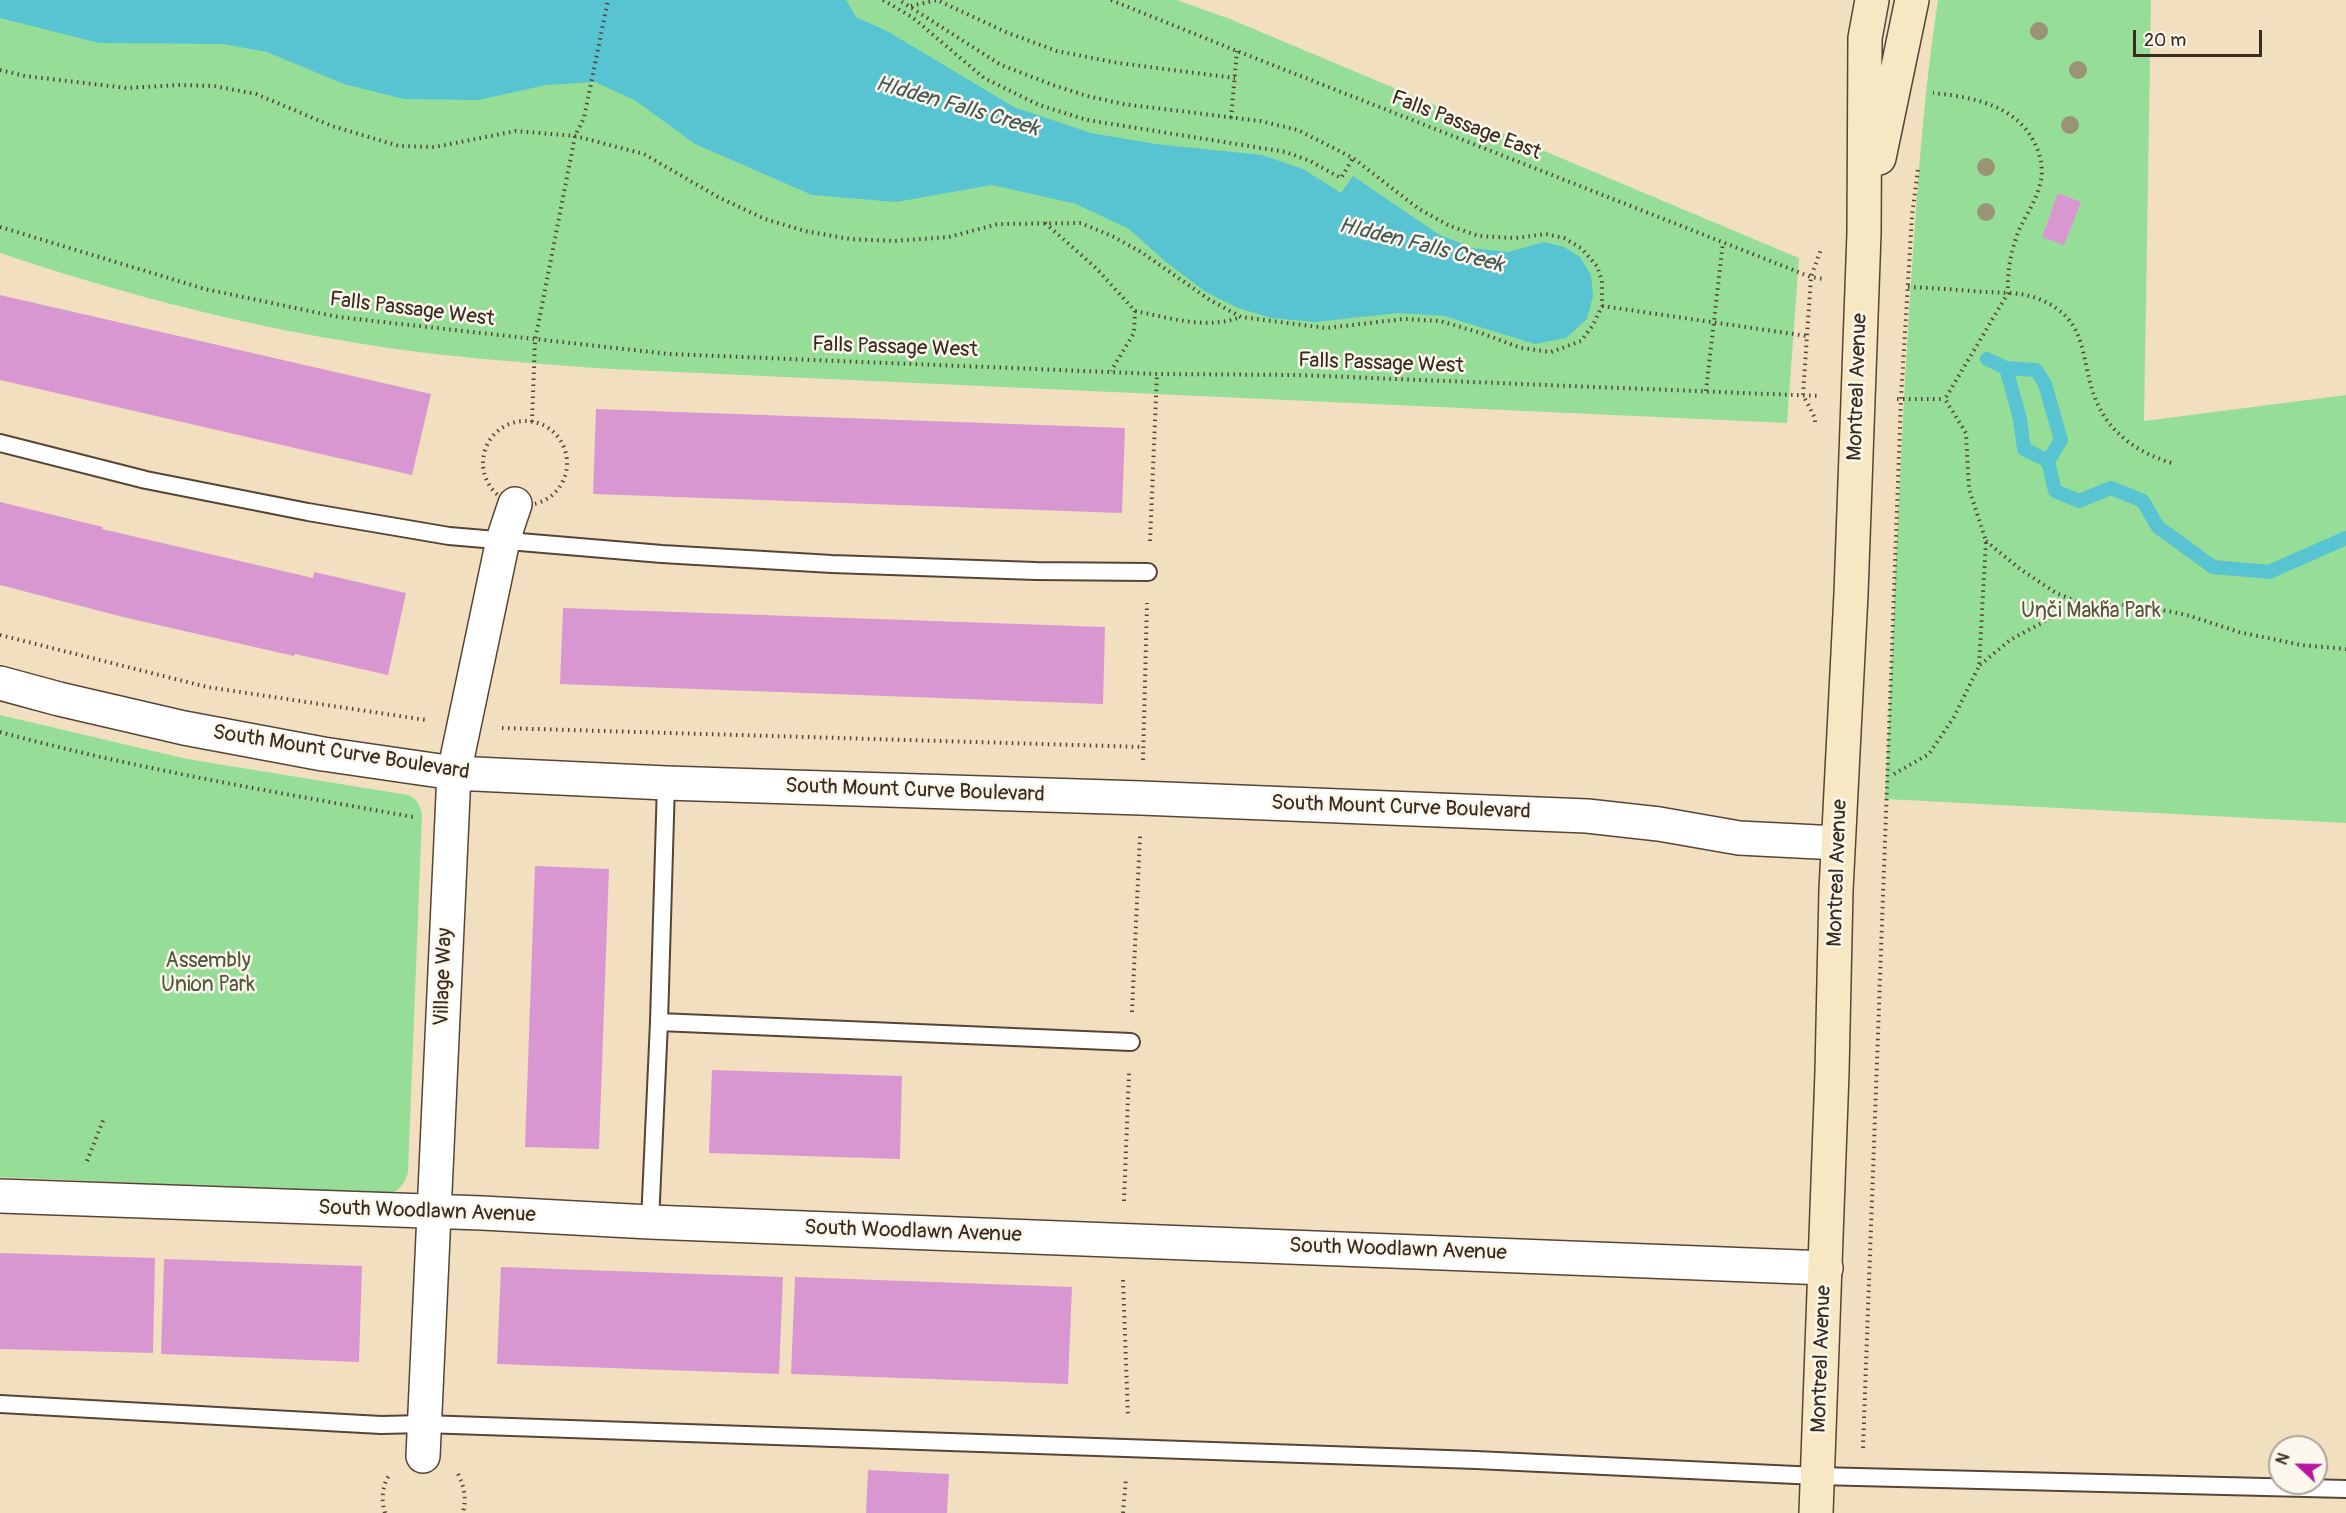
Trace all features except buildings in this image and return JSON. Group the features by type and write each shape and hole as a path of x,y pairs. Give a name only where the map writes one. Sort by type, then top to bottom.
{"street":[{"name":"Montreal Avenue","path":"1816,1513 1826,1268 1838,843 1851,594 1864,233 1865,38 1872,0"},
{"name":"Montreal Avenue","path":"1864,233 1912,0"},
{"name":"Village Way","path":"423,1456 454,773 503,540 515,504"},
{"name":"South Mount Curve Boulevard","path":"0,682 59,699 184,728 323,754 454,773 666,783 1142,798 1587,816 1659,824 1739,838 1838,843"},
{"name":"South Woodlawn Avenue","path":"0,1196 1826,1268"}],"lane":[{"path":"0,443 146,480 296,510 449,536 662,554 832,564 1036,571 1148,572"},
{"path":"650,1222 666,783"},
{"path":"659,1022 1131,1042"},
{"path":"0,1404 381,1425 424,1424 1440,1458 1817,1476 2346,1490"}],"path":[{"path":"532,422 535,340 575,136 585,118 608,0"},
{"path":"883,0 912,17 984,78 1039,105 1087,120 1286,152 1310,161 1341,178 1353,158"},
{"path":"0,70 36,77 127,88 178,85 225,88 256,94 332,126 399,146 435,147 516,131 575,136 644,154 718,198 765,219 805,231 850,239 894,241 949,237 998,224 1081,223 1141,252 1210,300 1241,317 1326,328 1404,319 1440,321 1521,348 1551,352 1581,341 1593,325 1602,306 1602,281 1597,266 1581,248 1564,238 1546,234 1516,238 1479,236 1450,226 1419,209 1353,158 1298,130 1260,121 1123,104 1053,85 1001,65 899,0"},
{"path":"910,6 937,0 1008,33 1057,51 1118,63 1234,78"},
{"name":"Falls Passage East","path":"1112,0 1811,277 1862,284 2008,293 2040,299 2070,321 2078,333 2084,349 2093,391 2113,428 2148,455 2175,464"},
{"path":"1231,118 1237,51"},
{"path":"1894,774 1929,754 1954,717 1979,666 1986,541 1969,489 1965,459 1966,433 1945,399 2008,293 2007,280 2012,250 2041,183 2042,166 2038,150 2030,134 2020,122 2006,112 1968,98 1927,93"},
{"path":"1862,1477 1901,399 1912,216 1919,160"},
{"path":"1044,222 1096,268 1135,311 1194,323 1227,323 1241,317"},
{"name":"Falls Passage West","path":"0,227 216,291 338,317 669,354 1157,374 1297,375 1803,395 1807,336"},
{"path":"1706,391 1723,243"},
{"path":"1602,306 1807,336 1811,277"},
{"path":"1111,371 1134,333 1135,311"},
{"path":"1148,572 1157,374"},
{"path":"519,422 532,422 545,426 555,434 567,458 566,472 561,485 553,495 541,502 528,505 515,504 502,498 491,488 485,475 483,461 486,447 494,435 505,426 519,422"},
{"path":"1986,541 2020,569 2056,592 2085,605"},
{"path":"1979,666 2010,640 2049,619 2085,605 2137,605 2187,615 2239,633 2301,645 2346,649"},
{"path":"0,635 207,687 463,726 1143,747"},
{"path":"0,732 74,753 451,824"},
{"path":"86,1164 104,1118"}],"green space":[{"path":"0,0 1177,0 1230,19 1799,258 1787,423 611,369 484,359 389,348 266,326 177,306 0,253"},
{"name":"Uŋči Makȟa Park","path":"1938,0 2151,0 2144,421 2346,395 2346,823 1885,799 1909,312 1924,117"},
{"name":"Assembly Union Park","path":"0,715 187,759 408,795 416,800 422,815 408,1173 399,1188 390,1194 0,1177"}],"water":[{"path":"0,0 846,0 856,17 887,31 1014,107 1091,133 1156,144 1262,155 1303,169 1341,193 1353,176 1438,234 1472,248 1508,252 1544,242 1564,247 1580,257 1591,275 1593,296 1587,319 1566,338 1535,344 1444,316 1398,313 1315,322 1271,318 1238,308 1206,292 1166,262 1129,229 1076,204 992,185 896,202 812,195 695,144 636,101 595,82 546,85 478,100 404,99 344,84 267,52 223,44 99,43 0,18"}],"waterway":[{"name":"HIdden Falls Creek","path":"1987,359 2006,368 2036,370 2045,384 2061,440 2048,461 2055,491 2079,501 2111,488 2143,501 2158,527 2213,567 2269,572 2346,538"},
{"path":"2006,368 2020,419 2024,449 2048,461"}]}
